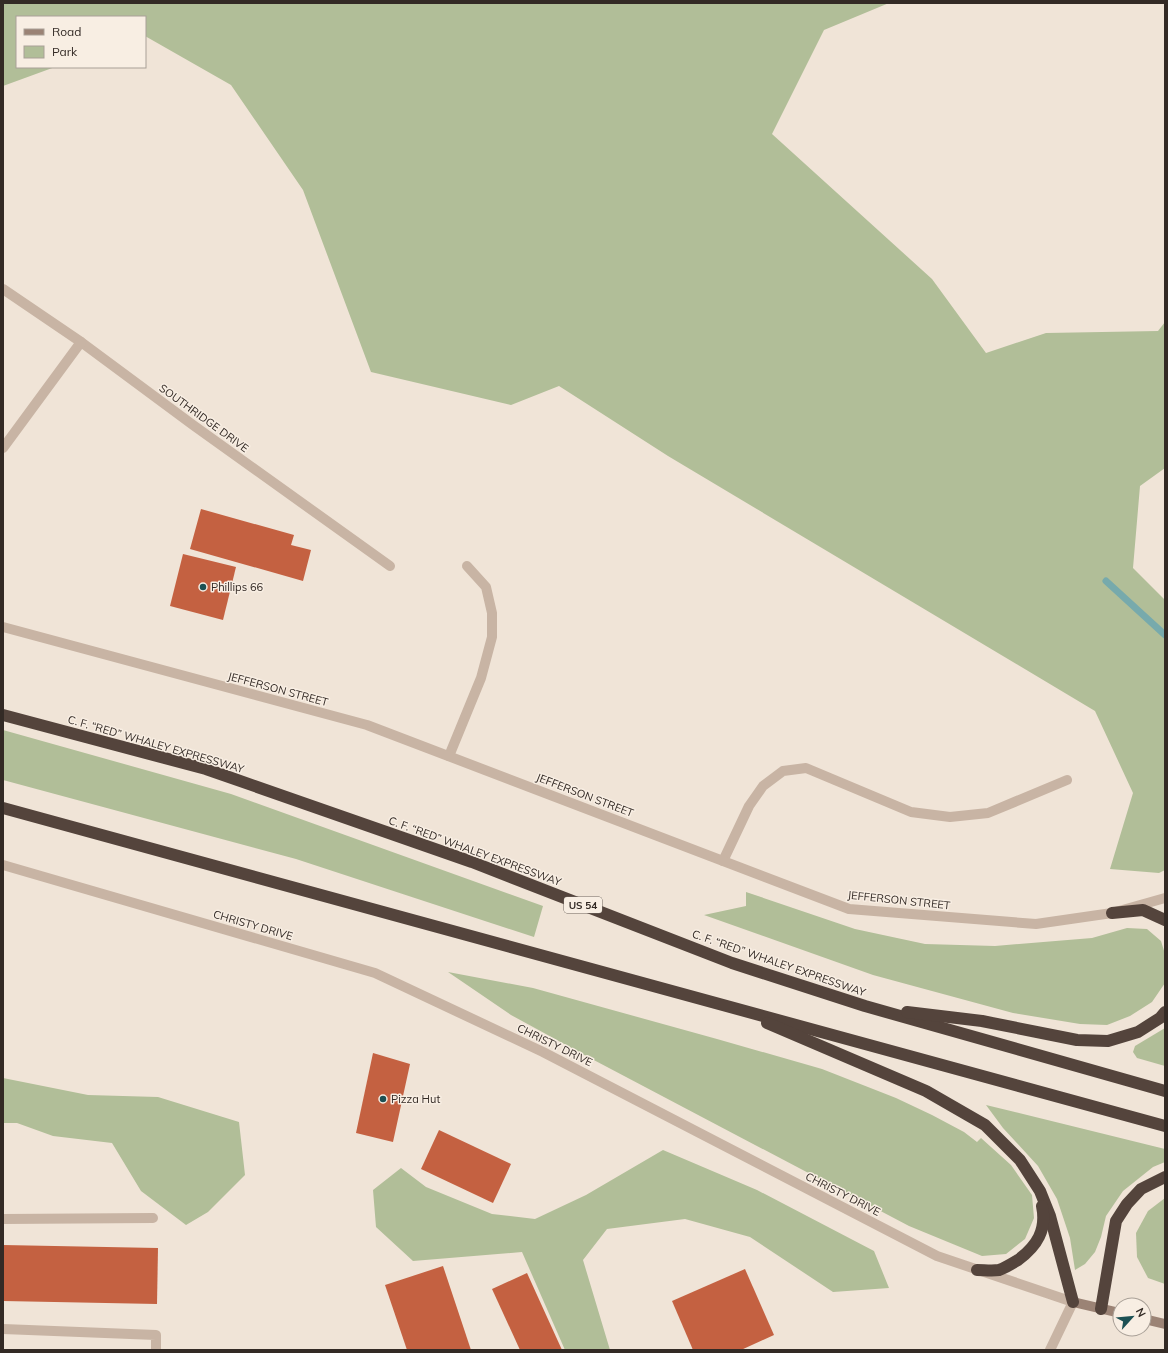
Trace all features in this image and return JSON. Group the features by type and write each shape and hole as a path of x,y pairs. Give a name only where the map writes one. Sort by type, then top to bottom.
{"highway":[{"name":"C. F. “RED” WHALEY EXPRESSWAY","path":"3,715 206,769 472,862 732,963 865,1006 1165,1091"},
{"path":"3,808 1165,1126"},
{"path":"1112,912 1143,910 1165,920"},
{"path":"725,1005 926,1091 985,1125 1020,1160 1040,1191 1050,1216 1073,1302"},
{"path":"865,1006 982,1021 1077,1040 1092,1041 1108,1041 1138,1032 1160,1018 1165,1012"},
{"path":"1101,1309 1116,1221 1127,1204 1141,1189 1165,1177"},
{"path":"977,1270 999,1270 1030,1251 1040,1235 1044,1216 1040,1191"}],"main road":[{"path":"1073,1302 1112,1311"},
{"path":"1152,1321 1165,1324"}],"street":[{"name":"SOUTHRIDGE DRIVE","path":"3,289 81,342 193,425 390,566"},
{"path":"3,448 81,342"},
{"path":"449,756 481,678 492,637 492,613 486,587 467,566"},
{"name":"JEFFERSON STREET","path":"3,627 368,725 849,909 1036,924 1112,912 1165,898"},
{"path":"723,861 749,806 763,786 783,771 806,768 911,812 950,817 988,813 1067,780"},
{"name":"CHRISTY DRIVE","path":"3,865 374,973 543,1052 937,1256 1073,1302"},
{"path":"3,1219 153,1218"},
{"path":"1050,1350 1073,1302"},
{"path":"3,1329 156,1335 156,1350"}],"green space":[{"path":"3,3 889,3 824,30 772,134 932,279 986,353 1046,333 1158,331 1165,322 1165,468 1140,486 1133,568 1165,600 1165,870 1159,873 1110,869 1133,793 1095,711 668,456 559,386 511,405 371,372 303,190 231,85 146,37 146,16 16,16 16,68 52,68 3,86"},
{"path":"3,730 231,794 543,906 534,937 296,859 3,780"},
{"path":"746,892 855,929 925,944 995,946 1092,938 1127,928 1147,929 1161,941 1165,954 1165,983 1152,1002 1130,1016 1107,1025 1080,1024 1013,1013 873,975 704,915 746,906"},
{"path":"448,972 533,988 717,1039 822,1069 896,1098 964,1132 977,1142 981,1138 1011,1165 1032,1195 1034,1218 1025,1239 1006,1254 982,1256 909,1226 511,1015"},
{"path":"1165,1028 1165,1066 1137,1058 1133,1052 1135,1046"},
{"path":"3,1078 88,1095 158,1097 239,1122 245,1175 208,1212 186,1225 141,1191 112,1143 53,1136 17,1123 3,1123"},
{"path":"986,1105 1165,1149 1165,1162 1153,1167 1123,1191 1106,1216 1101,1237 1095,1252 1085,1264 1075,1270 1070,1238 1057,1199 1038,1166 1003,1128"},
{"path":"663,1150 757,1190 874,1251 889,1288 833,1292 750,1237 685,1219 607,1229 583,1260 610,1350 565,1350 522,1252 413,1261 376,1227 373,1190 401,1168 426,1187 492,1214 535,1219 586,1195"},
{"path":"1165,1198 1165,1284 1148,1278 1137,1257 1136,1233 1148,1211"}],"building":[{"path":"201,509 294,535 291,545 311,550 303,581 190,549"},
{"name":"Phillips 66","path":"183,554 236,567 223,620 170,606"},
{"name":"Pizza Hut","path":"373,1053 410,1064 393,1142 356,1133"},
{"path":"439,1130 511,1164 493,1203 421,1169"},
{"path":"3,1245 158,1248 157,1304 3,1301"},
{"path":"443,1266 471,1350 407,1350 385,1285"},
{"path":"745,1269 774,1335 741,1350 693,1350 672,1301"},
{"path":"527,1273 562,1350 520,1350 492,1289"}],"waterway":[{"path":"1106,581 1165,635"}],"place":[{"name":"Phillips 66","path":"203,587"},
{"name":"Pizza Hut","path":"383,1099"}]}
